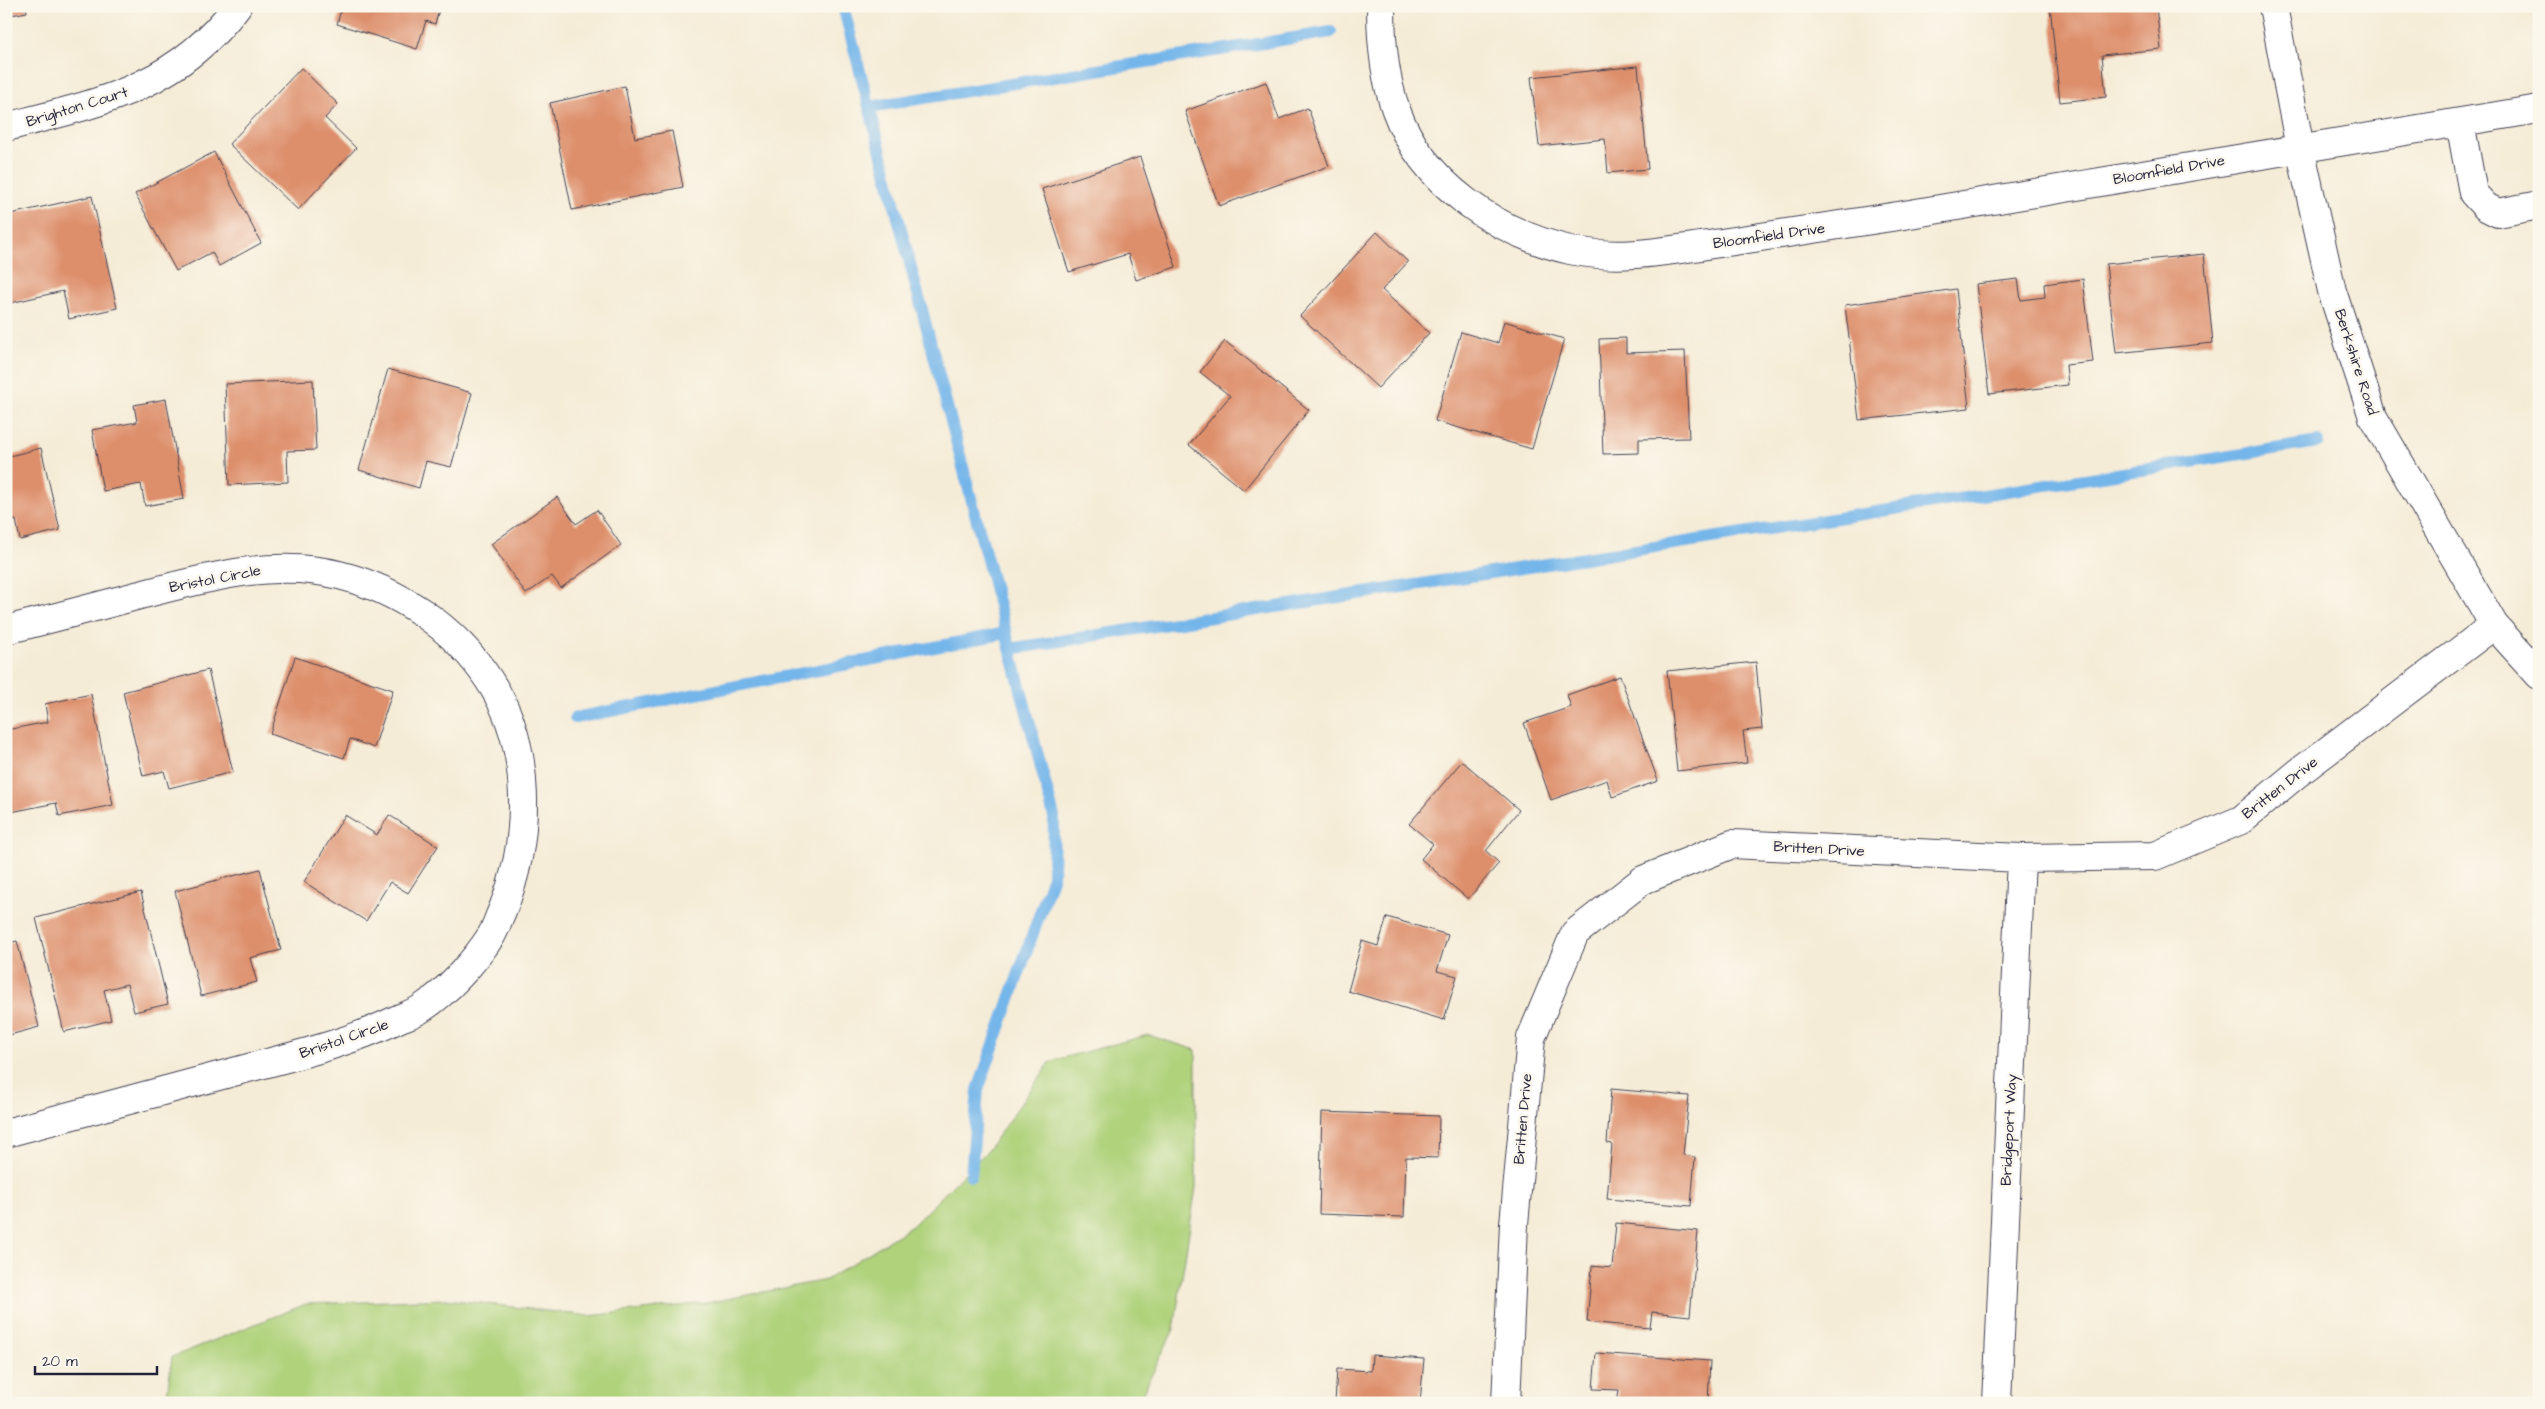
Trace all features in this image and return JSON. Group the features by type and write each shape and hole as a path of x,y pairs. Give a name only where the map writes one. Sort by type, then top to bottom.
{"street":[{"name":"Brighton Court","path":"6,127 91,105 140,87 180,64 218,32 237,6"},
{"name":"Bloomfield Drive","path":"1381,6 1381,40 1388,84 1395,106 1411,140 1429,166 1474,209 1494,221 1536,240 1571,250 1607,255 1644,254 1833,226 2539,109"},
{"name":"Berkshire Road","path":"2273,6 2300,148 2332,291 2373,417 2494,624 2539,674"},
{"path":"2460,122 2473,193 2486,207 2498,213 2539,205"},
{"name":"Bristol Circle","path":"6,630 194,581 252,569 298,568 337,574 377,586 423,612 460,644 489,680 506,710 516,745 523,791 521,843 510,891 492,934 457,977 422,1008 372,1032 316,1050 6,1132"},
{"name":"Britten Drive","path":"1506,1403 1514,1224 1531,1038 1575,933 1643,880 1732,844 2021,858 2155,856 2241,820 2298,773 2494,624"},
{"name":"Bridgeport Way","path":"1997,1403 2021,858"}],"green space":[{"path":"1148,1035 1196,1050 1196,1187 1174,1329 1138,1403 166,1403 172,1357 306,1304 446,1299 589,1316 706,1303 826,1280 912,1226 987,1151 1051,1061"}],"building":[{"path":"6,6 26,6 27,12 6,16"},
{"path":"342,6 440,6 435,24 426,21 417,49 337,24"},
{"path":"2050,6 2156,6 2161,49 2102,55 2106,97 2060,102"},
{"path":"1638,66 1648,169 1608,173 1605,139 1539,146 1531,77"},
{"path":"301,68 338,104 325,118 356,148 298,210 229,144"},
{"path":"1266,82 1279,119 1308,108 1329,166 1219,206 1185,111"},
{"path":"625,86 635,138 672,131 683,187 572,210 550,103"},
{"path":"214,152 261,243 219,266 212,252 176,271 135,194"},
{"path":"1140,157 1176,267 1136,280 1128,254 1069,272 1042,189"},
{"path":"92,196 117,308 69,319 63,291 6,304 6,215"},
{"path":"1377,232 1408,262 1382,290 1429,333 1378,388 1300,316"},
{"path":"2204,254 2213,343 2116,353 2106,264"},
{"path":"2018,279 2021,300 2045,297 2044,284 2083,279 2093,362 2066,365 2068,385 1989,394 1976,284"},
{"path":"1956,289 1969,408 1859,420 1845,305"},
{"path":"1504,321 1564,339 1532,449 1435,421 1461,332 1498,343"},
{"path":"1626,338 1626,353 1685,351 1689,438 1639,439 1639,453 1603,454 1599,339"},
{"path":"1225,341 1309,410 1244,490 1189,445 1230,396 1200,372"},
{"path":"388,369 472,393 451,467 426,461 419,488 359,470"},
{"path":"313,380 316,450 287,451 288,482 229,485 225,384"},
{"path":"166,399 184,499 145,506 141,484 103,491 92,430 137,422 134,405"},
{"path":"41,448 60,530 20,540 16,520 6,522 6,457"},
{"path":"557,497 576,524 597,510 621,545 561,588 552,576 526,594 491,544"},
{"path":"295,657 393,690 374,748 350,739 344,758 270,734"},
{"path":"1756,662 1762,729 1743,731 1747,763 1677,771 1667,671"},
{"path":"208,670 233,772 169,788 164,771 143,776 123,692"},
{"path":"1620,676 1658,781 1612,797 1607,780 1551,800 1524,723 1571,707 1567,695"},
{"path":"91,694 113,805 59,816 56,803 6,813 6,730 48,722 45,704"},
{"path":"1462,761 1519,810 1486,851 1499,863 1468,899 1421,859 1433,844 1409,824"},
{"path":"345,815 377,835 389,815 438,846 408,893 390,882 366,921 304,882"},
{"path":"260,869 281,950 250,958 257,982 201,996 175,891"},
{"path":"141,892 168,1004 134,1012 127,984 104,990 111,1020 64,1032 36,918"},
{"path":"1387,917 1448,935 1437,971 1457,976 1444,1020 1348,991 1362,941 1378,946"},
{"path":"17,941 39,1027 6,1036 6,944"},
{"path":"1611,1089 1689,1096 1683,1155 1695,1157 1691,1206 1607,1199 1612,1144 1607,1143"},
{"path":"1322,1112 1439,1116 1438,1158 1406,1157 1404,1217 1319,1214"},
{"path":"1616,1223 1698,1231 1690,1316 1652,1312 1650,1328 1587,1322 1592,1266 1612,1268"},
{"path":"1596,1353 1710,1361 1708,1403 1617,1403 1619,1390 1593,1389"},
{"path":"1372,1355 1424,1359 1420,1403 1335,1403 1337,1369 1371,1371"}],"waterway":[{"path":"843,6 1054,817 1053,876 978,1090 971,1176"},
{"path":"869,107 1331,32"},
{"path":"1010,649 2318,442"},
{"path":"575,718 1006,633"}]}
